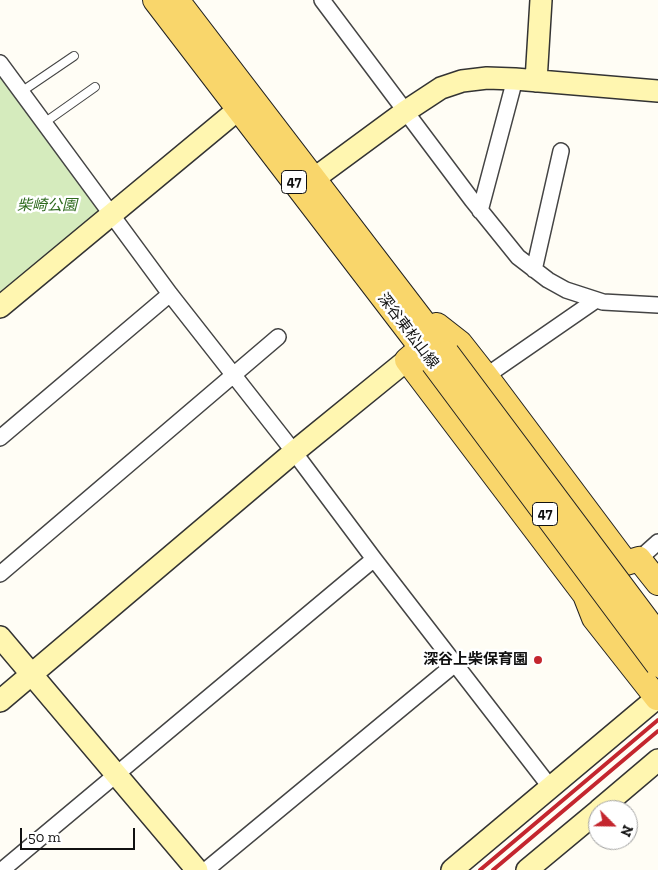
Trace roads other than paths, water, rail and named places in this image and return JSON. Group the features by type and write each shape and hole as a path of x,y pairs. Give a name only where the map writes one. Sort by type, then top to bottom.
{"main road":[{"name":"深谷東松山線","path":"155,0 245,103"},
{"name":"深谷東松山線","path":"178,0 245,103 306,184 427,356 658,665"},
{"name":"深谷東松山線","path":"306,184 411,304 427,356 658,635"},
{"path":"411,304 460,343 633,561 658,583"},
{"path":"427,356 585,595 594,618 657,697"}],"street":[{"path":"480,211 526,80 542,0"},
{"path":"330,3 406,111 480,211 518,257 534,270 566,290 603,302 658,305"},
{"path":"0,63 170,294 294,452 551,788"},
{"path":"306,184 406,111 441,88 462,81 487,78 658,91"},
{"path":"0,307 245,103"},
{"path":"534,270 560,151"},
{"path":"0,438 170,294"},
{"path":"486,376 596,300"},
{"path":"0,574 278,337"},
{"path":"0,701 294,452 427,356"},
{"path":"585,595 658,542"},
{"path":"2,870 374,559"},
{"path":"0,637 197,870"},
{"path":"206,870 456,664"},
{"path":"452,870 657,697"},
{"path":"610,800 658,760"},
{"path":"527,870 588,818"}],"lane":[{"path":"21,92 74,56"},
{"path":"44,123 95,87"}],"railway":[{"path":"480,870 658,720"},
{"path":"493,870 658,731"}],"place":[{"name":"深谷上柴保育園","path":"538,660"}],"park label":[{"name":"柴崎公園","path":"47,206"}]}
